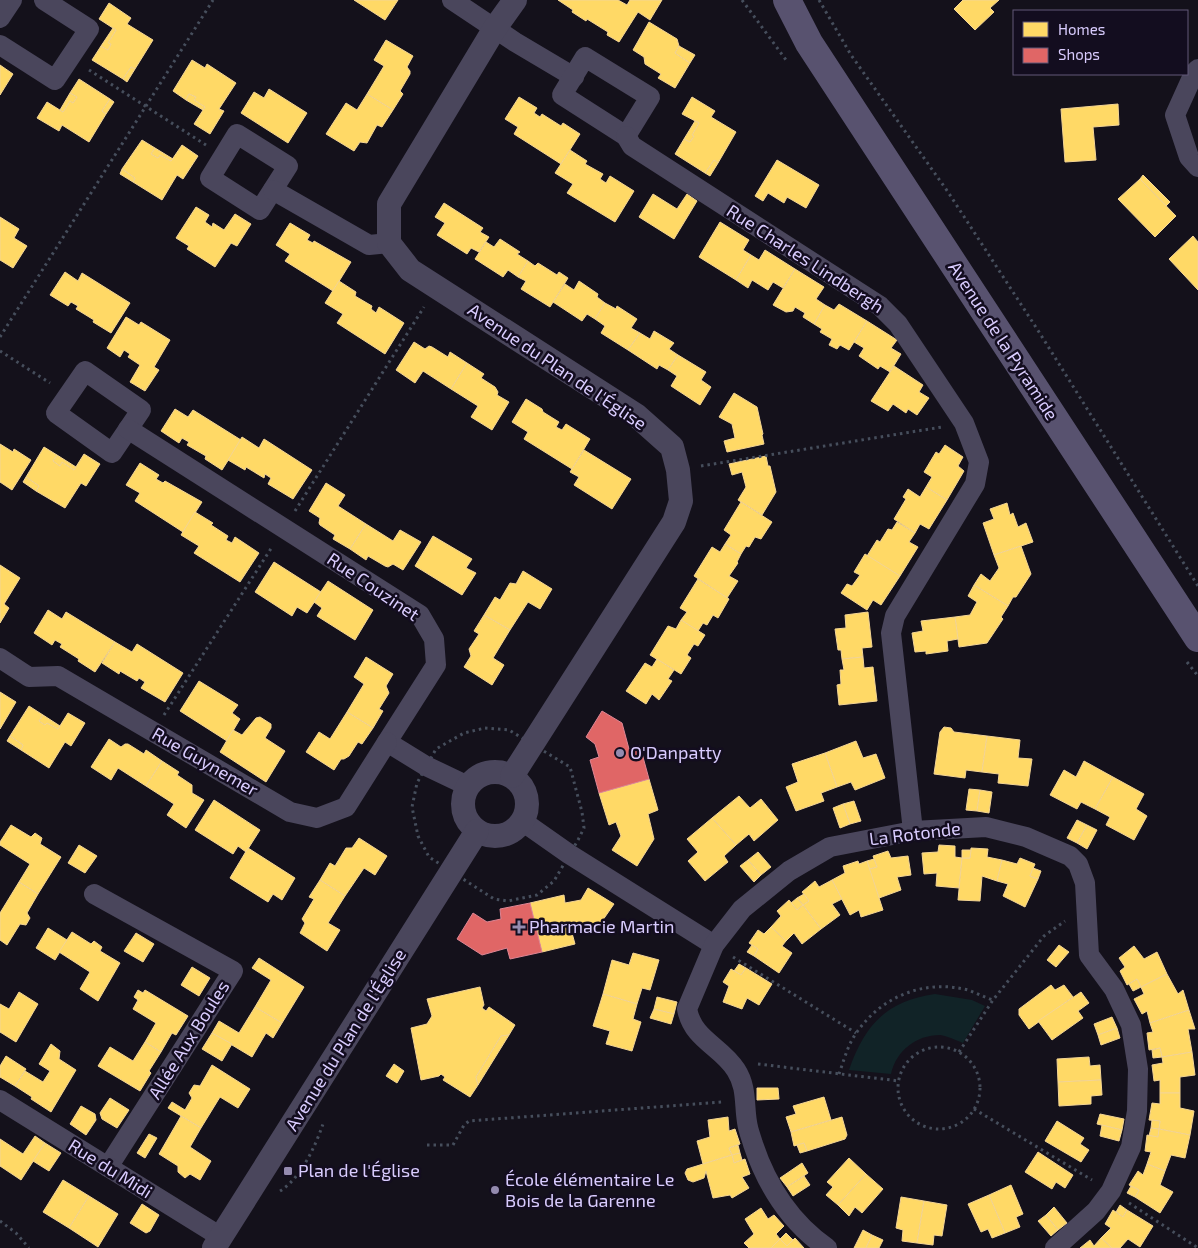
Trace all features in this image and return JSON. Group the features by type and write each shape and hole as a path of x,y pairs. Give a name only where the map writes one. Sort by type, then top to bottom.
{"main road":[{"name":"Avenue de la Pyramide","path":"772,0 809,44"},
{"name":"Avenue de la Pyramide","path":"787,0 809,44 1198,638"}],"street":[{"path":"0,45 55,80 89,28 44,0"},
{"path":"452,0 574,77"},
{"path":"273,190 369,245 389,244 388,204 495,28 515,0"},
{"name":"Rue Charles Lindbergh","path":"626,136 650,97 585,57 562,96 626,136 632,146 880,306 898,324 964,423 978,462 975,484 895,616 891,633 913,831"},
{"path":"1198,69 1194,73 1175,115 1189,157 1198,168"},
{"path":"237,134 288,166 260,210 210,178 223,156 237,134"},
{"name":"Avenue du Plan de l'Église","path":"389,244 410,270 636,416 672,447 678,470 681,502 674,522 512,776"},
{"path":"85,371 142,410 128,429 112,453 56,413 85,371"},
{"name":"Rue Couzinet","path":"128,429 420,615 434,639 436,665 387,742"},
{"name":"Rue Guynemer","path":"0,658 29,677 58,676 290,812 317,818 346,807 387,742"},
{"path":"387,742 426,766 468,786"},
{"path":"503,772 512,776 520,783 525,792 526,812 522,821 516,828 506,834 492,836 477,831 469,824 464,815 462,805 468,786 474,778 483,773 503,772"},
{"path":"522,821 569,854 714,945"},
{"name":"La Rotonde","path":"827,1248 813,1238 789,1215 771,1188 758,1158 747,1123 744,1088 736,1070 729,1061 698,1033 689,1020 687,1009 714,945 742,908 789,871 830,846 913,831 986,827 1026,837 1070,856 1078,864 1085,883 1089,955 1114,989 1131,1025 1138,1069 1137,1111 1131,1147 1110,1191 1096,1211 1055,1248"},
{"name":"Avenue du Plan de l'Église","path":"218,1242 477,831"},
{"name":"Allée Aux Boules","path":"94,894 233,971 108,1167"},
{"name":"Rue du Midi","path":"0,1100 108,1167 218,1242"}],"path":[{"path":"0,337 213,0"},
{"path":"819,0 851,55 948,192 1039,332 1198,586"},
{"path":"70,58 223,156"},
{"path":"0,351 69,394"},
{"path":"678,470 964,423"},
{"path":"484,728 509,730 533,744 570,767 582,812 584,828 554,882 537,895 508,901 494,899 429,857 418,836 412,807 416,783 436,749 464,733 484,728"},
{"path":"959,1052 993,1000 1044,936 1087,904"},
{"path":"714,945 856,1033"},
{"path":"839,1074 846,1052 856,1033 870,1016 888,1002 907,992 926,987 945,987 968,990 993,1000"},
{"path":"942,1047 959,1052 972,1062 979,1076 980,1093 974,1110 960,1124 940,1129 921,1125 906,1112 899,1097 899,1081 907,1063 923,1050 942,1047"},
{"path":"729,1061 899,1081"},
{"path":"427,1145 453,1145 464,1125 469,1121 730,1101 746,1109"},
{"path":"974,1110 1110,1191 1198,1248"},
{"path":"0,1222 16,1233 29,1248"}],"shaded area":[{"path":"935,994 972,1000 985,1006 963,1043 940,1035 931,1036 915,1041 908,1046 897,1058 891,1074 849,1070 862,1040 880,1017 904,1002"}],"building: Homes":[{"path":"354,0 398,0 385,20"},
{"path":"558,0 618,0 627,5 630,0 662,0 650,20 638,12 619,42 607,35 608,32 587,19 586,21"},
{"path":"963,0 999,0 990,8 994,12 975,30 954,9"},
{"path":"109,3 131,18 127,24 153,40 135,69 131,67 123,79 92,60 101,46 108,50 111,44 108,43 116,30 99,19"},
{"path":"649,22 677,39 679,46 675,53 690,63 675,88 658,78 661,74 645,64 644,57 633,50"},
{"path":"113,28 116,30 108,43 111,44 108,50 101,46"},
{"path":"386,40 413,56 407,67 410,74 400,91 403,94 393,110 367,94 384,66 374,60"},
{"path":"679,46 695,55 690,63 675,53"},
{"path":"192,60 205,68 207,64 236,83 219,109 224,111 210,134 194,124 205,107 194,100 196,97 189,94 186,100 173,91"},
{"path":"0,65 13,74 0,95"},
{"path":"131,67 135,69 127,82 123,79"},
{"path":"79,79 110,99 102,111 106,114 89,142 62,125 59,131 37,118 47,102 63,112 70,101 73,103 77,97 70,93"},
{"path":"269,89 307,113 288,143 241,113 254,92 264,98"},
{"path":"70,93 77,97 73,103 70,101 63,112 60,110"},
{"path":"189,94 196,97 194,100 205,107 203,110 186,100"},
{"path":"367,94 393,110 382,127 377,125 367,143 360,142 354,151 326,134 346,103 357,110"},
{"path":"519,97 537,108 534,113 540,117 542,114 561,126 563,123 580,134 561,164 514,134 518,127 505,119"},
{"path":"692,97 715,111 711,117 736,132 718,163 714,160 705,173 675,154 684,139 690,142 699,123 682,114"},
{"path":"110,99 114,102 106,114 102,111"},
{"path":"1118,104 1119,125 1093,127 1096,160 1065,162 1061,109"},
{"path":"695,121 699,123 690,142 684,139"},
{"path":"142,140 155,148 151,154 158,158 160,155 171,161 182,145 198,156 183,179 177,175 162,200 133,182 135,178 122,169"},
{"path":"155,148 173,159 171,161 160,155 158,158 151,154"},
{"path":"570,150 587,161 585,164 603,174 600,179 606,183 610,176 634,191 615,222 567,193 573,184 555,173"},
{"path":"714,160 718,163 710,176 705,173"},
{"path":"777,160 819,185 806,208 787,197 784,203 768,193 763,201 755,196"},
{"path":"122,169 135,178 133,182 120,174"},
{"path":"1143,175 1170,202 1166,206 1140,179"},
{"path":"1140,179 1176,216 1155,237 1118,199"},
{"path":"653,194 677,209 687,194 697,201 674,239 639,217"},
{"path":"444,203 483,228 480,232 489,237 479,252 471,248 467,254 437,235 445,223 435,217"},
{"path":"196,207 209,215 205,222 212,227 213,223 224,230 235,214 251,224 237,246 231,243 215,267 187,249 189,246 176,238"},
{"path":"0,217 19,229 14,238 27,246 13,268 0,260"},
{"path":"720,222 749,240 743,250 751,255 736,280 699,257"},
{"path":"290,223 310,235 307,240 313,243 314,241 351,262 333,291 285,261 290,254 276,245"},
{"path":"1193,236 1198,242 1198,290 1169,259"},
{"path":"500,239 520,252 517,254 528,261 518,277 508,270 503,277 475,259 486,242 494,247"},
{"path":"765,250 795,269 783,288 773,282 768,290 752,280 748,288 736,280 751,255 759,260"},
{"path":"528,261 535,266 538,263 557,275 559,272 568,278 550,307 521,289 526,281 518,277"},
{"path":"795,269 824,287 816,299 825,305 814,324 803,317 805,313 795,307 793,311 786,312 773,305"},
{"path":"65,272 78,281 82,273 130,303 111,333 76,309 78,306 71,302 68,306 50,295"},
{"path":"339,281 356,292 355,296 372,306 371,309 376,313 379,307 404,323 385,354 337,323 343,314 325,303"},
{"path":"579,281 598,294 597,297 605,303 595,319 587,314 582,321 553,302 565,284 574,290"},
{"path":"605,303 616,309 617,306 637,319 631,328 640,333 628,350 601,333 605,326 595,319"},
{"path":"839,304 867,321 849,350 840,345 837,349 829,345 832,339 820,332 822,329 814,324 825,305 834,310"},
{"path":"126,317 139,325 141,322 170,340 154,367 159,370 145,391 130,382 140,365 128,357 130,354 124,350 120,357 107,348"},
{"path":"867,321 897,340 891,348 901,354 890,372 880,366 878,369 859,356 864,348 854,342"},
{"path":"654,331 674,343 669,349 678,355 668,370 659,365 657,369 628,350 640,333 650,339"},
{"path":"414,342 425,349 429,346 432,347 448,357 450,352 467,363 451,389 423,371 415,383 396,370"},
{"path":"678,355 706,372 701,380 711,387 700,405 671,386 677,376 668,370"},
{"path":"467,363 484,374 481,378 495,387 498,392 497,395 509,402 492,430 471,417 478,406 451,389"},
{"path":"894,366 923,385 919,392 929,398 917,415 908,409 906,413 893,404 888,411 871,401"},
{"path":"734,393 757,407 764,444 727,452 724,441 735,438 732,424 719,417"},
{"path":"526,399 559,422 556,427 562,430 566,424 590,439 572,469 524,439 528,432 512,422"},
{"path":"175,409 188,417 193,410 241,440 222,470 205,459 206,456 187,445 189,442 182,438 179,443 161,431"},
{"path":"242,437 259,448 264,439 312,470 293,499 268,484 271,478 265,474 264,478 246,467 245,470 228,460"},
{"path":"0,444 13,452 14,449 31,460 12,490 0,482"},
{"path":"945,445 963,457 958,466 964,471 947,500 926,487 932,477 924,472 936,452 939,454"},
{"path":"44,447 57,455 53,461 60,466 62,462 74,470 84,454 100,464 86,486 81,483 65,508 36,491 39,486 26,477"},
{"path":"584,450 631,479 612,509 574,485 579,477 570,472"},
{"path":"57,455 76,467 74,470 62,462 60,466 53,461"},
{"path":"766,456 776,492 762,515 738,500 746,487 742,472 732,475 729,464"},
{"path":"140,463 159,475 156,479 163,483 165,481 202,502 183,532 135,501 140,493 126,485"},
{"path":"26,477 39,486 36,491 23,482"},
{"path":"326,483 345,495 338,506 366,524 350,549 333,539 335,535 320,525 320,518 309,511"},
{"path":"926,487 947,500 929,529 920,524 915,533 894,519 906,499 903,497 908,489 920,497"},
{"path":"741,502 772,522 761,539 755,537 749,547 746,546 741,554 725,544 731,535 724,530"},
{"path":"1007,503 1010,515 1013,513 1018,527 1026,523 1033,542 994,555 983,523 994,519 990,509"},
{"path":"195,512 213,523 211,525 228,536 226,540 232,543 235,537 259,553 240,582 194,553 199,546 181,535"},
{"path":"897,522 915,533 909,542 918,547 900,576 867,556 877,540 880,542 888,529 892,530"},
{"path":"366,524 393,541 400,530 421,542 403,570 393,564 388,567 385,566 368,556 366,560 350,549"},
{"path":"433,536 472,559 466,568 476,573 462,595 415,566"},
{"path":"725,544 741,554 738,563 729,576 738,581 727,598 694,576 712,547 720,552"},
{"path":"1021,546 1031,574 1008,606 974,585 981,574 990,581 999,568 994,555"},
{"path":"865,554 900,576 881,605 873,600 867,610 841,593 847,584 852,586 860,575 854,572"},
{"path":"274,562 321,592 307,613 297,607 292,616 255,592"},
{"path":"0,565 20,578 4,604 9,608 0,623"},
{"path":"523,571 552,589 540,609 528,602 510,630 484,615 495,597 500,600 510,583 516,584"},
{"path":"698,579 729,599 718,618 713,615 707,625 703,623 698,631 681,620 687,612 680,608"},
{"path":"328,581 373,610 355,640 317,616 322,608 314,602"},
{"path":"974,585 1008,606 1001,617 1003,619 987,643 959,647 955,617 970,615 977,602 968,596"},
{"path":"48,610 62,619 66,612 115,642 95,672 60,647 62,644 55,640 52,645 34,633"},
{"path":"868,612 872,647 862,648 863,657 842,659 841,650 838,650 835,629 846,628 845,615"},
{"path":"484,615 510,630 493,658 504,665 492,685 464,667 471,656 469,649 479,634 474,631"},
{"path":"955,617 958,639 947,641 948,651 926,654 926,651 915,652 912,633 923,631 921,621"},
{"path":"681,620 705,635 698,646 694,644 687,655 691,658 681,674 650,655 668,626 676,629"},
{"path":"115,642 132,652 137,644 183,673 165,702 141,688 145,682 139,678 137,681 120,671 119,674 102,663"},
{"path":"366,657 393,674 386,686 389,693 379,709 383,711 373,728 347,712 364,684 354,677"},
{"path":"863,657 864,668 873,667 877,701 839,705 837,685 841,684 840,670 844,670 842,659"},
{"path":"657,659 674,670 668,679 672,681 659,700 652,694 646,704 626,691 645,663 652,667"},
{"path":"199,681 238,705 232,713 240,719 227,741 180,711"},
{"path":"0,692 16,702 0,729"},
{"path":"29,706 43,715 39,721 58,729 68,713 85,723 71,746 65,742 49,768 21,750 23,745 10,736"},
{"path":"347,712 373,728 362,744 358,742 349,756 341,759 334,770 306,752 319,732 330,739"},
{"path":"43,715 60,726 58,729 39,721"},
{"path":"260,717 271,724 271,728 265,738 285,751 266,782 220,752 233,730 242,735 256,718"},
{"path":"944,727 951,728 954,732 987,736 982,772 966,770 965,778 934,774 940,732"},
{"path":"10,736 23,745 21,750 7,741"},
{"path":"987,736 1020,740 1018,758 1032,759 1028,786 998,783 999,774 982,772"},
{"path":"109,739 121,747 128,744 144,754 146,750 162,761 146,786 118,768 111,780 91,767"},
{"path":"856,741 863,758 876,754 885,778 855,790 851,782 837,787 825,753"},
{"path":"825,753 837,787 821,793 824,801 796,811 786,787 798,782 792,764"},
{"path":"162,761 179,772 177,775 192,785 192,793 204,800 186,828 167,815 174,804 146,786"},
{"path":"1084,761 1113,777 1095,809 1081,802 1077,809 1050,795 1064,770 1076,777"},
{"path":"1113,777 1144,794 1136,809 1147,816 1134,840 1106,825 1110,817 1095,809"},
{"path":"649,779 658,810 648,814 654,839 637,866 612,850 621,836 616,822 609,825 599,793"},
{"path":"969,789 980,790 977,811 966,810"},
{"path":"980,790 992,792 989,813 977,811"},
{"path":"739,796 750,808 761,799 778,820 754,841 749,834 736,845 712,818"},
{"path":"214,800 260,830 246,852 238,846 233,854 195,830"},
{"path":"854,801 861,821 850,824 843,804"},
{"path":"843,804 850,824 840,828 833,808"},
{"path":"712,818 736,845 724,856 728,862 705,881 688,861 698,852 687,839"},
{"path":"1077,820 1087,825 1077,843 1067,838"},
{"path":"11,825 31,837 35,833 42,838 40,844 61,857 38,894 19,882 30,864 0,845"},
{"path":"1087,825 1097,830 1087,849 1077,843"},
{"path":"359,838 387,856 375,875 364,868 345,896 320,880 330,863 335,866 346,848 352,848"},
{"path":"79,845 97,856 85,873 68,863"},
{"path":"939,845 955,846 955,857 962,858 959,888 936,886 937,873 924,874 922,853 938,852"},
{"path":"248,848 295,878 282,900 273,894 268,902 230,878"},
{"path":"971,848 988,849 987,857 1002,860 997,881 982,876 980,901 958,900 962,858 970,858"},
{"path":"962,850 971,850 970,858 962,858"},
{"path":"888,851 891,858 908,856 911,875 897,877 901,890 879,898 869,869 877,867 873,856"},
{"path":"758,852 771,867 761,875 748,860"},
{"path":"1020,858 1035,864 1030,876 1038,879 1025,907 1003,896 1008,884 997,881 1002,860 1017,864"},
{"path":"874,859 877,867 869,869 867,861"},
{"path":"748,860 761,875 754,882 740,866"},
{"path":"858,861 859,864 867,861 883,910 861,917 859,910 850,915 832,880 845,873 843,866"},
{"path":"1033,868 1041,871 1038,879 1030,876"},
{"path":"320,880 345,896 328,923 340,930 327,951 300,933 305,923 302,919 314,899 309,897"},
{"path":"832,880 842,899 832,904 840,915 821,929 803,905 809,901 802,892 815,881 819,887"},
{"path":"19,882 38,894 27,913 30,918 26,925 20,924 7,945 0,940 0,913"},
{"path":"588,888 614,904 598,927 572,933 575,944 542,952 530,903 564,895 565,903 581,900"},
{"path":"804,894 809,901 803,905 797,898"},
{"path":"797,898 803,905 797,910 791,903"},
{"path":"789,900 797,910 803,905 821,929 802,944 794,933 786,941 771,927 781,916 777,911"},
{"path":"771,927 786,941 782,946 792,953 779,973 754,956 758,949 749,943 758,930 764,934"},
{"path":"48,928 67,940 55,960 36,948"},
{"path":"72,932 91,944 94,941 102,947 100,951 120,963 98,1001 80,989 90,972 59,952"},
{"path":"136,933 154,944 143,962 124,951"},
{"path":"752,945 758,949 754,956 747,952"},
{"path":"1059,945 1069,952 1056,967 1047,960"},
{"path":"1134,946 1144,959 1157,952 1167,974 1141,987 1137,979 1127,985 1120,971 1125,967 1119,958"},
{"path":"633,953 659,960 650,990 642,988 637,1004 603,994 612,960 629,965"},
{"path":"259,958 304,987 282,1023 255,1007 271,980 252,968"},
{"path":"739,964 746,968 741,975 734,971"},
{"path":"192,967 210,978 199,996 181,985"},
{"path":"746,968 772,984 759,1005 747,998 742,1009 723,1002 729,986 723,982 731,969 741,975"},
{"path":"1167,974 1178,994 1183,990 1189,1010 1150,1023 1147,1011 1142,1014 1134,999 1144,994 1141,987"},
{"path":"1137,979 1141,987 1133,991 1129,984"},
{"path":"1051,985 1055,990 1064,985 1073,997 1029,1029 1019,1015 1019,1009"},
{"path":"480,987 484,1005 482,1008 486,1011 489,1007 515,1025 509,1035 501,1036 476,1077 478,1085 470,1097 443,1080 445,1077 441,1074 421,1080 411,1028 427,1024 432,1016 427,999"},
{"path":"138,990 143,993 145,990 188,1016 176,1035 172,1033 161,1052 145,1042 156,1023 133,1009 138,1000 134,997"},
{"path":"19,992 38,1004 16,1042 0,1032 0,1004 9,1009"},
{"path":"1081,992 1089,1003 1078,1011 1083,1018 1052,1040 1038,1021"},
{"path":"603,994 637,1004 633,1019 641,1022 632,1051 606,1044 610,1031 593,1026"},
{"path":"657,997 677,1002 674,1014 654,1009"},
{"path":"255,1007 282,1023 273,1038 266,1033 252,1057 212,1033 219,1021 239,1033"},
{"path":"654,1009 674,1014 671,1024 650,1018"},
{"path":"1189,1010 1195,1029 1188,1029 1192,1052 1162,1057 1160,1048 1149,1050 1147,1033 1153,1032 1150,1023"},
{"path":"1112,1017 1117,1028 1098,1035 1094,1024"},
{"path":"1117,1028 1120,1038 1101,1045 1098,1035"},
{"path":"212,1033 232,1044 222,1061 202,1049"},
{"path":"509,1035 478,1085 476,1077 501,1036"},
{"path":"145,1042 161,1052 149,1071 151,1073 140,1091 98,1066 110,1047 133,1061"},
{"path":"51,1044 60,1051 59,1059 76,1070 51,1112 15,1086 25,1071 43,1082 50,1071 39,1064"},
{"path":"1160,1048 1162,1057 1153,1058 1152,1050"},
{"path":"1192,1052 1195,1075 1180,1077 1180,1093 1160,1093 1160,1080 1154,1081 1152,1065 1163,1063 1162,1057"},
{"path":"6,1056 26,1069 15,1086 0,1077 0,1066"},
{"path":"1089,1057 1090,1066 1100,1065 1101,1080 1058,1082 1057,1059"},
{"path":"394,1064 404,1071 397,1083 386,1076"},
{"path":"212,1065 250,1089 238,1108 220,1097 201,1128 168,1108 172,1102 185,1110 192,1098 189,1093 194,1085 200,1086"},
{"path":"1101,1080 1102,1095 1091,1096 1091,1104 1059,1106 1058,1082"},
{"path":"757,1088 778,1088 779,1099 757,1100"},
{"path":"1160,1093 1180,1093 1180,1108 1194,1111 1190,1135 1159,1129 1160,1121 1149,1120 1152,1103 1160,1104"},
{"path":"824,1097 831,1120 791,1132 786,1117 796,1114 793,1106"},
{"path":"110,1098 129,1110 117,1128 102,1119 100,1113"},
{"path":"81,1106 95,1114 96,1120 86,1135 70,1124"},
{"path":"1100,1114 1124,1119 1122,1130 1097,1124"},
{"path":"181,1116 201,1128 190,1147 211,1161 200,1180 190,1174 185,1178 178,1172 178,1166 159,1154"},
{"path":"728,1117 729,1131 735,1129 740,1144 729,1148 732,1155 703,1164 697,1141 710,1137 708,1120"},
{"path":"842,1117 847,1135 845,1139 807,1151 804,1143 794,1146 791,1132"},
{"path":"1152,1120 1160,1121 1159,1129 1151,1128"},
{"path":"1057,1121 1084,1138 1080,1144 1089,1150 1081,1162 1045,1141"},
{"path":"1102,1125 1122,1130 1119,1141 1100,1136"},
{"path":"1151,1128 1159,1129 1158,1137 1149,1136"},
{"path":"1159,1129 1190,1135 1185,1158 1171,1155 1165,1171 1147,1164 1151,1152 1145,1151 1147,1135 1158,1137"},
{"path":"149,1134 157,1138 145,1158 137,1153"},
{"path":"35,1136 45,1143 21,1180 0,1166 0,1139 23,1154"},
{"path":"45,1143 61,1153 49,1171 33,1161"},
{"path":"804,1143 807,1151 800,1153 797,1145"},
{"path":"738,1145 740,1153 732,1155 729,1148"},
{"path":"1038,1152 1073,1175 1065,1188 1056,1182 1052,1189 1025,1172"},
{"path":"740,1153 742,1160 734,1163 732,1155"},
{"path":"732,1155 734,1163 745,1159 750,1174 742,1177 749,1188 732,1198 730,1195 713,1198 706,1171 704,1178 693,1182 688,1180 685,1173 687,1169"},
{"path":"849,1158 866,1174 838,1205 826,1195 833,1187 827,1182"},
{"path":"802,1163 808,1173 787,1187 780,1178"},
{"path":"1147,1164 1165,1171 1160,1185 1173,1192 1160,1213 1135,1197 1139,1190 1129,1185 1138,1171 1143,1175"},
{"path":"866,1174 883,1189 862,1213 855,1207 849,1216 838,1205"},
{"path":"804,1176 810,1185 793,1196 787,1187"},
{"path":"63,1180 89,1196 69,1228 43,1212"},
{"path":"1011,1185 1023,1214 1016,1217 1020,1227 1005,1233 989,1195"},
{"path":"1131,1186 1139,1190 1135,1197 1127,1193"},
{"path":"989,1195 1005,1233 992,1238 988,1229 981,1232 968,1204"},
{"path":"89,1196 118,1214 98,1247 69,1228"},
{"path":"901,1197 924,1201 917,1243 902,1241 903,1230 896,1228"},
{"path":"924,1201 947,1205 942,1236 934,1235 933,1245 917,1243"},
{"path":"142,1204 159,1215 150,1231 146,1233 130,1223"},
{"path":"1120,1205 1127,1210 1123,1217 1116,1212"},
{"path":"1054,1207 1067,1223 1058,1230 1046,1215"},
{"path":"761,1208 768,1219 774,1215 784,1226 776,1234 780,1239 771,1248 749,1248 744,1243 754,1234 745,1219"},
{"path":"1113,1210 1123,1217 1127,1210 1153,1226 1140,1247 1128,1239 1120,1248 1112,1248 1101,1238 1111,1228 1105,1224"},
{"path":"1046,1215 1058,1230 1051,1236 1038,1221"},
{"path":"863,1230 872,1235 866,1248 854,1248"},
{"path":"786,1233 793,1240 787,1246 780,1239"},
{"path":"872,1235 883,1240 879,1248 866,1248"},
{"path":"795,1238 804,1248 771,1248 780,1239 787,1246"},
{"path":"1101,1238 1112,1248 1080,1248 1090,1240 1094,1246"}],"building: Shops":[{"name":"O'Danpatty","path":"602,711 622,723 629,749 640,746 649,779 599,793 590,760 599,757 595,744 586,737"},
{"path":"530,903 542,952 510,959 507,948 482,955 457,939 473,913 487,922 501,919 500,909"}],"place":[{"name":"O'Danpatty","path":"620,753"},
{"name":"Pharmacie Martin","path":"519,927"},
{"name":"Plan de l'Église","path":"288,1171"},
{"name":"École élémentaire Le Bois de la Garenne","path":"495,1190"}]}
